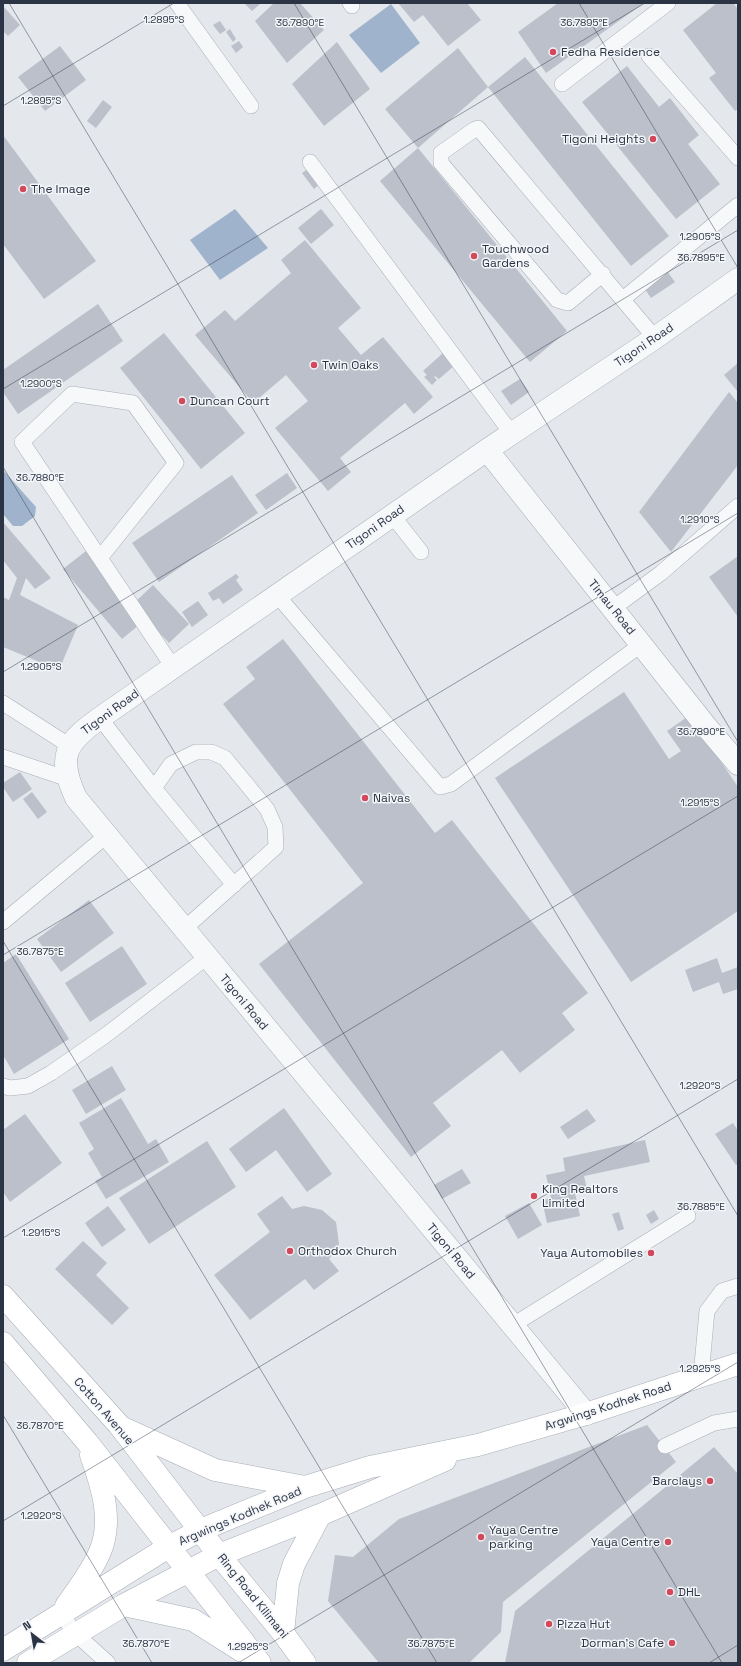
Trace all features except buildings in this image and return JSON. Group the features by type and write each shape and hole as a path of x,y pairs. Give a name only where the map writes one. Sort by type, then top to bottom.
{"main road":[{"name":"Cotton Avenue","path":"3,1296 119,1426 201,1530"},
{"path":"3,1343 87,1442 170,1546 260,1663"},
{"name":"Argwings Kodhek Road","path":"28,1663 124,1605 219,1555 320,1515 478,1446 586,1414 738,1364"},
{"path":"119,1426 215,1470 305,1487"},
{"path":"61,1614 100,1553 106,1526 105,1499 87,1442"},
{"name":"Argwings Kodhek Road","path":"3,1650 170,1546 201,1530 305,1487 370,1467 416,1456 478,1446"},
{"path":"283,1633 288,1583 294,1564 320,1515"},
{"name":"Ring Road Kilimani","path":"201,1530 219,1555 283,1633 302,1662"},
{"path":"124,1605 193,1620 224,1637 260,1663"}],"street":[{"name":"Tigoni Road","path":"586,1414 76,798 68,779 66,755 70,746 80,732 392,515 655,338 738,279"},
{"name":"Timau Road","path":"487,450 612,609 642,644 738,764"}],"lane":[{"path":"177,3 251,106"},
{"path":"562,84 668,3"},
{"path":"649,56 738,158"},
{"path":"603,274 568,303 557,300 441,163 441,153 478,128 603,274 655,338"},
{"path":"310,162 512,434"},
{"path":"623,299 738,205"},
{"path":"100,558 176,463 133,403 72,394 22,442 173,667"},
{"path":"612,609 661,573 738,506"},
{"path":"392,515 421,552"},
{"path":"277,595 440,787 451,784 642,644"},
{"path":"3,703 70,746"},
{"path":"100,718 154,788 234,885"},
{"path":"154,788 171,764 196,752 211,752 225,758 267,809 275,827 276,847 184,929"},
{"path":"3,757 68,779"},
{"path":"3,922 106,836"},
{"path":"3,1086 10,1088 28,1086 51,1073 106,1035 207,957"},
{"path":"513,1325 688,1216"},
{"path":"701,1376 707,1311 722,1291 738,1286"},
{"path":"665,1446 714,1423 738,1419"},
{"path":"61,1614 76,1634 108,1663"}],"water":[{"path":"391,4 420,43 381,73 349,35"},
{"path":"235,209 268,248 220,280 190,240"},
{"path":"3,470 36,507 35,516 22,526 13,526 3,514"}],"place":[{"name":"Fedha Residence","path":"553,52"},
{"name":"Tigoni Heights","path":"653,139"},
{"name":"The Image","path":"23,189"},
{"name":"Touchwood Gardens","path":"474,256"},
{"name":"Twin Oaks","path":"314,365"},
{"name":"Duncan Court","path":"182,401"},
{"name":"Naivas","path":"365,798"},
{"name":"King Realtors Limited","path":"534,1196"},
{"name":"Orthodox Church","path":"290,1251"},
{"name":"Yaya Automobiles","path":"651,1253"},
{"name":"Barclays","path":"710,1481"},
{"name":"Yaya Centre parking","path":"481,1537"},
{"name":"Yaya Centre","path":"668,1542"},
{"name":"DHL","path":"670,1592"},
{"name":"Pizza Hut","path":"549,1624"},
{"name":"Dorman's Cafe","path":"672,1643"}]}
